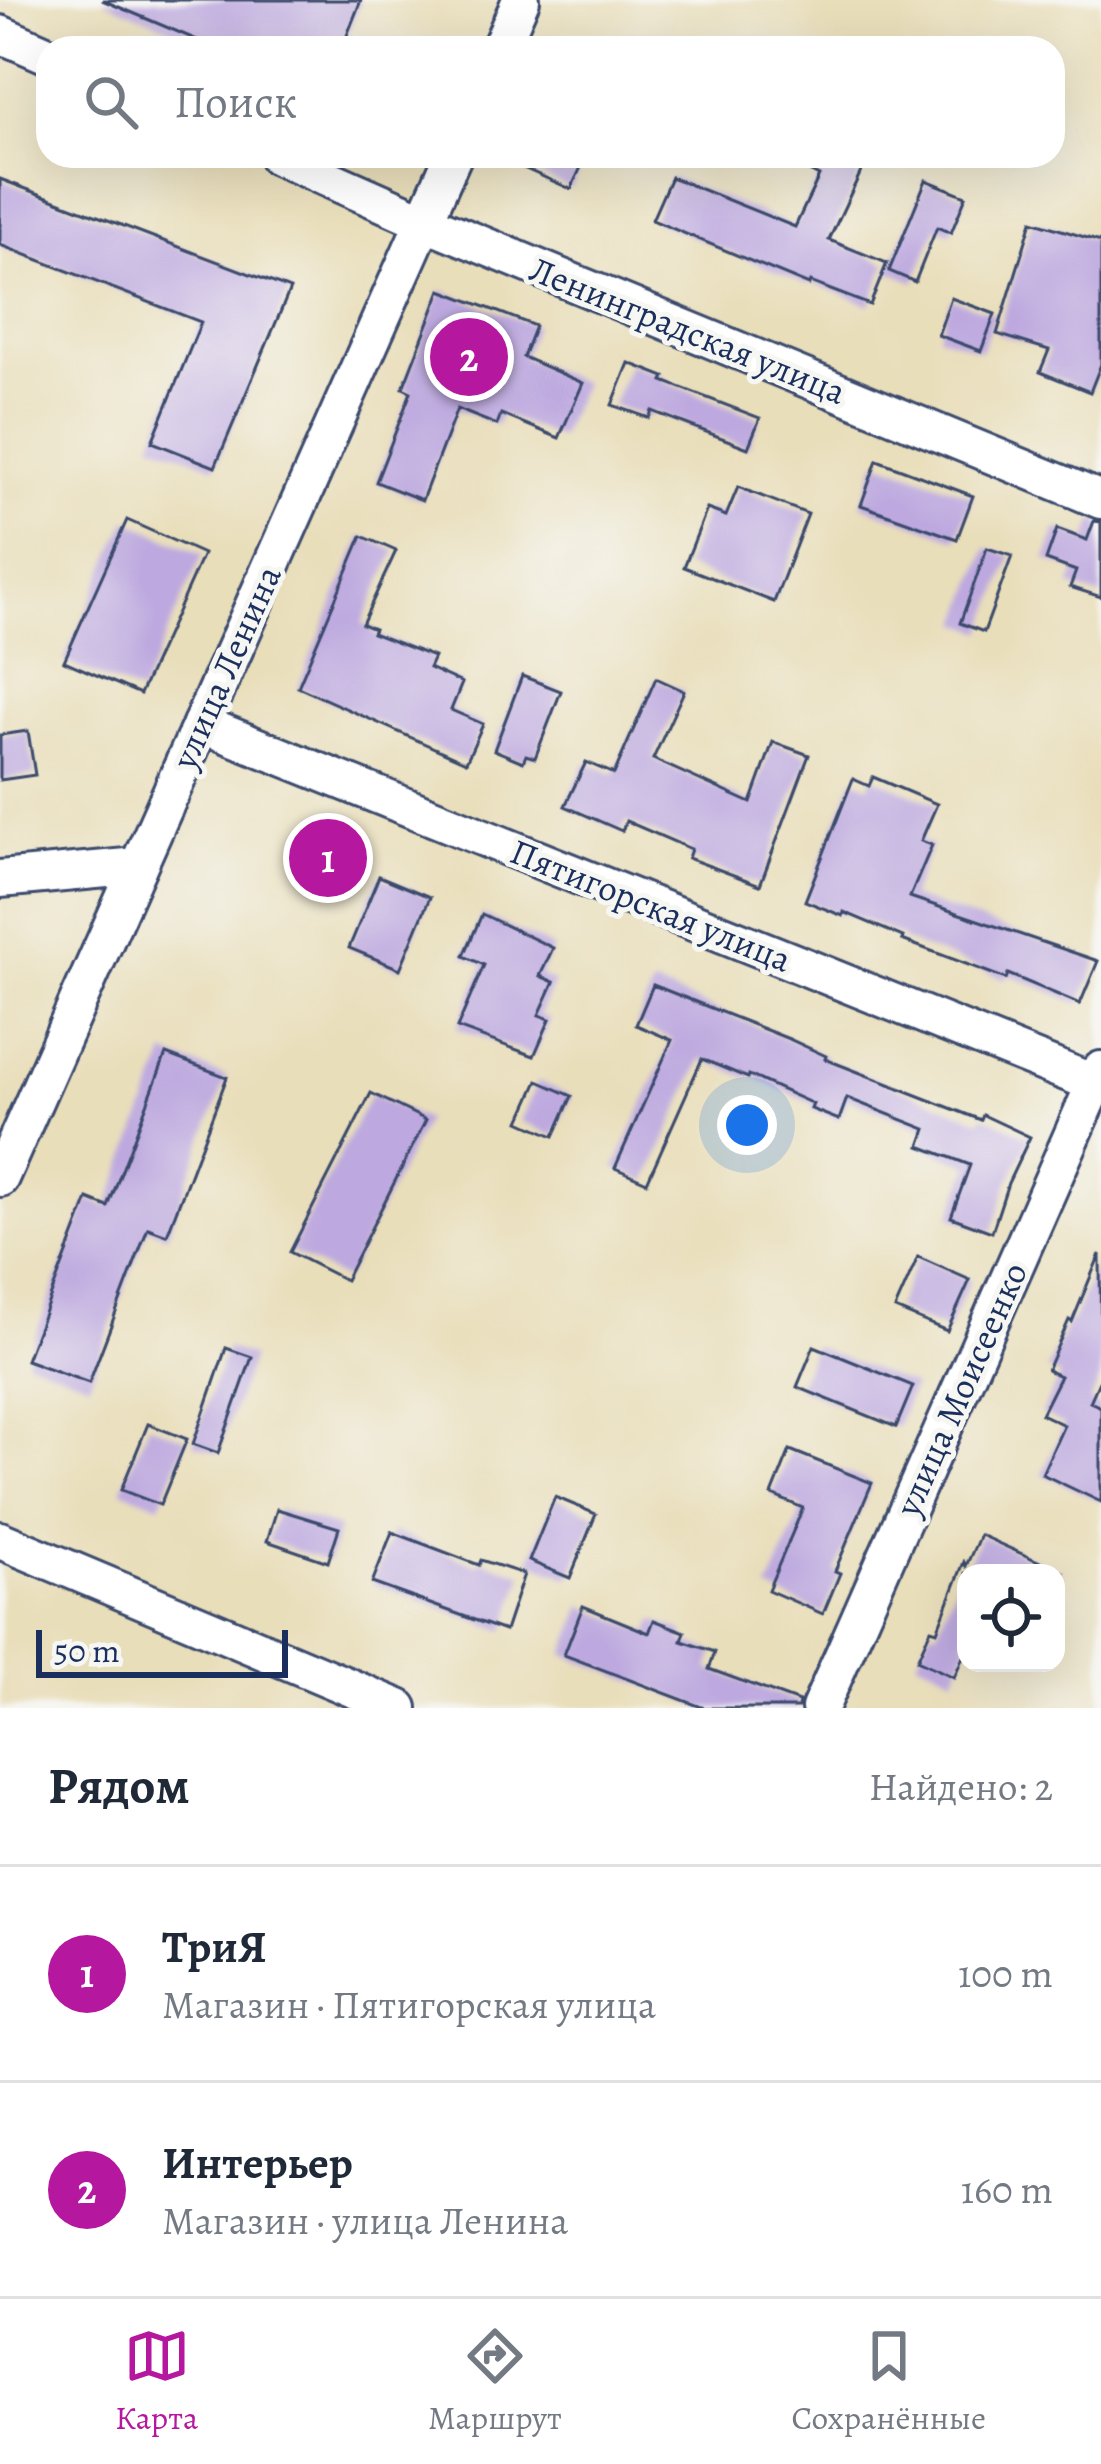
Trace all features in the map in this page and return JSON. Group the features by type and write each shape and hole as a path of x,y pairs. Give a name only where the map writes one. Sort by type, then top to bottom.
{"street":[{"path":"505,36 521,0"},
{"path":"0,34 36,50"},
{"name":"Ленинградская улица","path":"304,168 1101,500"},
{"name":"улица Ленина","path":"0,1178 448,168"},
{"name":"Пятигорская улица","path":"201,724 1099,1080"},
{"path":"0,879 138,866"},
{"name":"улица Моисеенко","path":"820,1708 1099,1080"},
{"path":"0,1540 399,1708"}],"building":[{"path":"102,0 361,0 347,36 188,36"},
{"path":"523,168 581,168 571,189"},
{"path":"803,168 863,168 829,240 887,263 870,305 652,220 671,177 795,227 819,176"},
{"path":"0,179 290,289 215,467 152,442 201,322 0,245"},
{"path":"926,180 966,196 951,233 937,227 915,282 889,271"},
{"path":"1032,221 1101,242 1101,364 1090,392 1040,372 1049,350 997,334"},
{"path":"441,290 535,326 523,357 583,383 559,438 501,414 497,425 457,409 422,500 376,482 411,392 403,388"},
{"path":"951,298 995,314 981,351 938,335"},
{"path":"629,363 760,418 748,448 652,411 649,418 612,405"},
{"path":"877,460 973,496 957,539 861,505"},
{"path":"738,487 808,514 774,602 684,567 707,509 726,516"},
{"path":"127,520 203,554 140,694 64,661"},
{"path":"1094,521 1101,522 1101,597 1070,587 1076,571 1046,560 1057,529 1087,540"},
{"path":"362,536 396,551 362,624 374,629 372,633 434,657 429,668 462,683 451,710 483,724 466,762 298,687"},
{"path":"987,548 1012,556 984,632 960,623"},
{"path":"522,676 561,691 535,758 526,755 523,762 494,750"},
{"path":"656,678 684,691 653,759 751,803 773,742 809,755 760,885 688,858 691,849 626,821 622,831 565,806 586,762 614,774"},
{"path":"28,731 35,775 0,780 0,735"},
{"path":"873,777 937,804 921,841 932,845 910,897 1098,961 1080,1004 805,901 853,779 869,786"},
{"path":"379,876 430,897 400,969 349,948"},
{"path":"482,914 553,948 540,976 554,982 539,1015 550,1019 534,1056 457,1028 484,965 464,956"},
{"path":"653,985 789,1039 825,1059 981,1120 983,1115 1030,1137 992,1232 951,1217 970,1165 920,1146 926,1129 847,1098 839,1120 749,1075 702,1059 647,1182 615,1168 672,1040 636,1025"},
{"path":"166,1054 227,1077 167,1235 148,1228 89,1383 26,1360 88,1199 108,1207"},
{"path":"538,1081 572,1096 554,1136 520,1121"},
{"path":"371,1093 426,1120 345,1280 290,1252"},
{"path":"1100,1254 1101,1377 1090,1402 1101,1407 1101,1502 1042,1474 1064,1425 1041,1414 1060,1376 1047,1370"},
{"path":"918,1257 970,1280 947,1331 895,1309"},
{"path":"814,1346 913,1386 896,1427 797,1387"},
{"path":"226,1348 252,1357 218,1453 193,1444"},
{"path":"148,1424 187,1439 160,1505 121,1490"},
{"path":"790,1450 872,1483 835,1571 840,1573 823,1614 768,1590 803,1508 772,1495"},
{"path":"555,1497 596,1514 570,1578 529,1561"},
{"path":"277,1509 339,1528 328,1562 267,1541"},
{"path":"392,1532 479,1565 481,1560 524,1574 505,1631 372,1583"},
{"path":"980,1535 1045,1564 967,1564"},
{"path":"957,1580 954,1677 917,1660 931,1629 937,1631"},
{"path":"583,1606 649,1633 654,1620 685,1632 682,1641 715,1652 709,1669 799,1702 798,1708 704,1708 564,1655"}],"place":[{"name":"Интерьер","path":"469,357"},
{"name":"ТриЯ","path":"328,858"}]}
